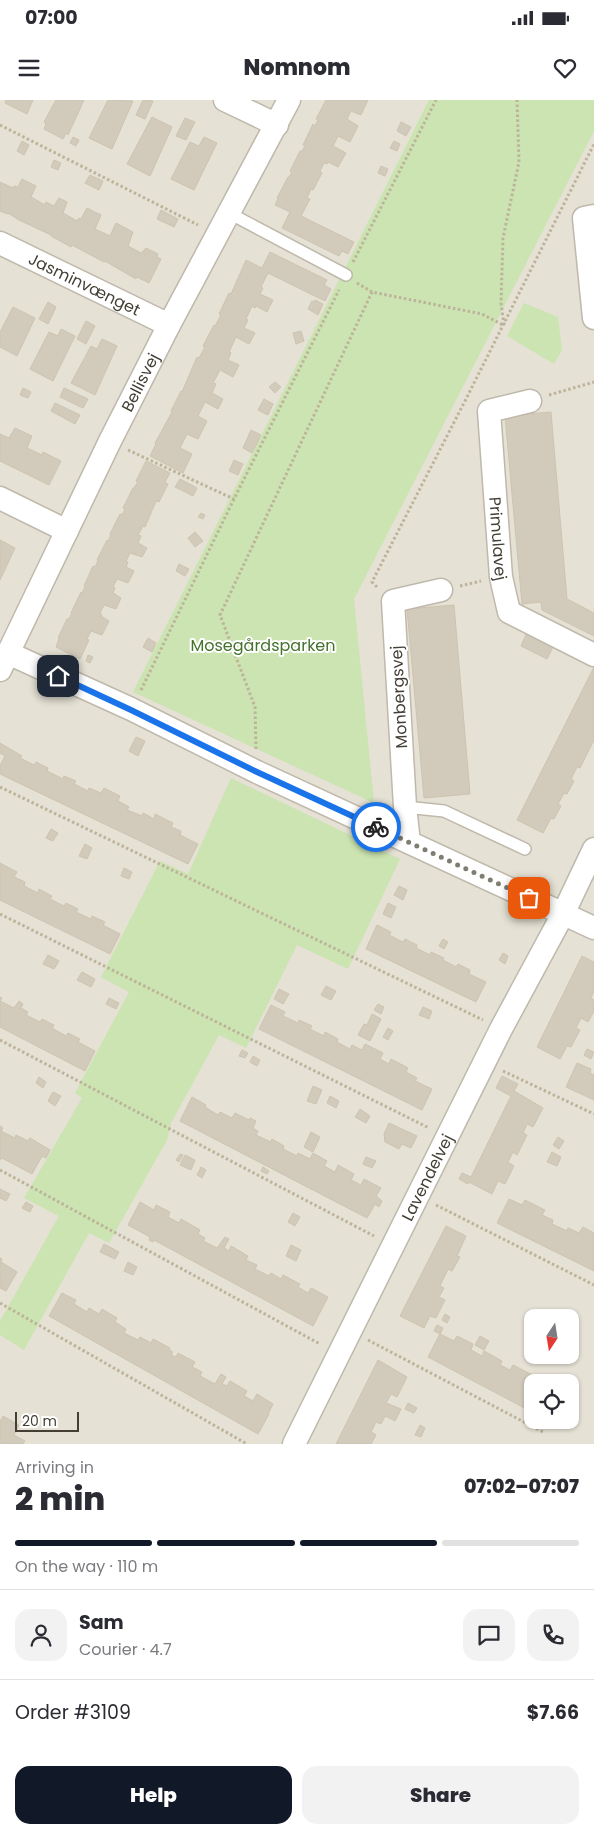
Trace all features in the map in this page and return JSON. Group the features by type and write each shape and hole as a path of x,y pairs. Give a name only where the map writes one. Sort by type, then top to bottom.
{"street":[{"path":"226,100 277,125"},
{"name":"Bellisvej","path":"4,662 110,442 169,325 289,100"},
{"path":"594,216 584,218 594,318"},
{"name":"Jasminvænget","path":"0,243 169,325"},
{"name":"Primulavej","path":"530,401 489,411 501,577 509,612 594,655"},
{"path":"0,498 67,531"},
{"path":"393,601 441,590"},
{"name":"Monbergsvej","path":"393,601 405,807 409,842"},
{"path":"4,662 131,710 257,772 594,928"},
{"path":"563,914 594,849"},
{"name":"Lavendelvej","path":"294,1444 501,1029 563,914"}],"lane":[{"path":"229,213 346,275"},
{"path":"405,807 444,810 525,849"}],"path":[{"path":"131,710 346,275 436,100"},
{"path":"504,325 501,303 503,238 519,162 517,100"},
{"path":"0,125 217,235"},
{"path":"393,601 372,582 504,325 594,144"},
{"path":"346,275 372,292 482,314 504,325"},
{"path":"257,772 255,707 220,615 372,292"},
{"path":"530,401 594,382"},
{"path":"110,442 234,499"},
{"path":"441,590 501,577"},
{"path":"0,787 501,1029"},
{"path":"0,914 448,1137"},
{"path":"0,1040 392,1246"},
{"path":"485,1062 594,1114"},
{"path":"0,1170 338,1354"},
{"path":"417,1196 594,1284"},
{"path":"0,1303 247,1444"},
{"path":"350,1330 543,1432"}],"shaded area":[{"path":"0,100 594,100 594,1444 0,1444"}],"green space":[{"name":"Mosegårdsparken","path":"429,100 594,100 594,131 354,599 374,803 133,692"},
{"path":"524,303 558,317 562,350 554,364 507,336"},
{"path":"231,778 400,859 348,969 297,945 246,1048 219,1035 171,1123 167,1140 109,1243 89,1233 24,1350 0,1335 0,1321 59,1216 24,1198 82,1098 75,1093 129,992 101,977 160,861 188,874"}],"building":[{"path":"6,100 33,100 27,114 5,103"},
{"path":"56,100 84,100 68,135 66,133 63,139 44,129 46,124 44,122"},
{"path":"108,100 133,101 112,149 89,138"},
{"path":"143,100 153,101 145,119 136,115"},
{"path":"326,100 368,100 361,115 351,111 347,119 358,126 350,142 338,136 333,146 346,153 338,167 328,162 327,164 324,163 320,171 322,173 313,190 311,189 307,198 310,199 301,216 354,242 348,254 342,251 339,256 282,228 290,212 275,205 292,172 290,171 300,151 305,146 303,145 313,124 315,126 318,120 316,119"},
{"path":"152,117 172,127 150,176 127,164"},
{"path":"185,118 195,122 186,140 176,136"},
{"path":"401,122 411,127 406,136 397,131"},
{"path":"73,137 79,140 76,146 70,143"},
{"path":"204,137 217,143 194,190 171,179 190,142 199,146"},
{"path":"22,141 29,145 24,155 17,151"},
{"path":"394,141 400,144 397,151 390,148"},
{"path":"54,160 61,163 58,170 51,167"},
{"path":"381,166 388,169 385,176 378,173"},
{"path":"90,175 103,181 99,190 85,183"},
{"path":"22,179 36,186 31,197 45,205 46,202 54,206 59,198 67,202 63,213 77,221 79,218 81,219 87,208 101,215 95,229 110,236 116,223 133,232 128,246 141,253 146,248 158,254 157,257 161,259 149,283 137,277 136,279 105,261 72,245 71,247 8,213 0,211 0,182 13,188 14,186 18,187"},
{"path":"161,210 178,219 174,227 157,219"},
{"path":"270,252 327,280 324,285 331,289 325,301 268,273 261,287 263,288 260,294 273,300 267,312 252,306 244,328 255,333 249,344 236,337 229,352 231,353 228,360 239,365 233,377 220,370 213,383 216,384 212,393 223,399 218,409 205,402 198,416 207,421 198,439 187,434 180,448 192,454 183,473 150,456 155,443 182,392 197,357 199,358 205,347 203,346 221,315 219,314 229,293 231,294 246,260 262,268"},
{"path":"315,300 323,304 318,315 308,309 312,301 314,302"},
{"path":"48,302 56,307 48,324 39,319"},
{"path":"13,307 35,318 17,356 0,347 0,332"},
{"path":"86,321 95,326 86,344 77,339"},
{"path":"61,329 75,336 53,381 30,369 49,332 58,336"},
{"path":"301,331 304,341 296,344 293,333"},
{"path":"102,339 117,346 95,395 71,383 91,346 97,349"},
{"path":"275,382 281,387 275,393 269,387"},
{"path":"23,388 31,392 28,398 20,395"},
{"path":"64,388 88,399 83,408 60,397"},
{"path":"264,399 273,404 268,415 258,410"},
{"path":"55,403 80,415 75,424 51,411"},
{"path":"551,412 567,599 594,613 594,636 542,610 541,602 522,604 505,416"},
{"path":"15,428 32,436 27,448 42,455 43,452 61,461 49,485 0,461 0,434 9,438"},
{"path":"251,430 261,435 252,453 243,448"},
{"path":"234,460 243,464 238,475 229,471"},
{"path":"146,461 170,473 165,482 168,484 159,502 156,501 145,527 143,526 138,535 141,536 138,543 147,548 142,557 130,553 126,561 128,562 126,567 134,571 128,583 117,579 113,587 115,588 113,593 121,598 116,609 104,605 100,613 101,616 109,621 102,635 91,631 80,659 56,647 58,638 120,514 122,515 125,509 123,508 138,482 136,481"},
{"path":"180,479 197,488 193,496 175,487"},
{"path":"201,513 205,515 203,519 198,517"},
{"path":"195,532 203,541 195,547 188,538"},
{"path":"0,540 15,548 0,580"},
{"path":"179,564 189,569 185,576 176,571"},
{"path":"454,605 470,794 424,798 407,609"},
{"path":"528,630 555,643 547,659 521,646"},
{"path":"148,638 156,643 152,652 143,647"},
{"path":"88,655 93,657 90,663 86,661"},
{"path":"594,667 594,740 580,768 577,767 571,779 574,781 567,794 564,793 558,804 561,806 554,819 551,818 543,833 517,820"},
{"path":"136,737 145,741 138,756 129,751"},
{"path":"0,743 22,756 20,758 34,765 36,762 48,768 47,771 63,779 64,776 76,781 74,784 88,791 89,788 101,793 104,788 120,796 118,801 129,807 127,810 142,816 143,813 154,819 155,814 173,823 171,827 181,831 180,835 198,844 188,864 0,774 0,766 5,756 0,753"},
{"path":"51,829 58,833 53,841 46,838"},
{"path":"85,844 92,848 87,859 79,856"},
{"path":"0,863 17,872 14,877 25,882 24,886 38,893 39,889 52,896 50,899 64,906 66,903 78,909 76,912 91,919 92,916 105,922 103,925 120,934 110,954 0,900"},
{"path":"124,868 132,872 129,879 121,876"},
{"path":"399,886 407,890 403,900 394,895"},
{"path":"388,903 396,907 391,918 383,914"},
{"path":"377,925 391,932 389,935 403,942 405,939 417,945 416,948 430,955 431,952 444,958 443,960 456,967 458,964 470,970 469,974 486,982 476,1002 366,949"},
{"path":"443,939 448,942 444,949 439,946"},
{"path":"503,953 508,956 505,964 499,960"},
{"path":"48,955 59,961 54,969 43,964"},
{"path":"582,956 594,962 594,991 591,998 594,1000 594,1011 588,1022 581,1018 576,1028 580,1030 571,1047 567,1046 560,1059 537,1047"},
{"path":"82,972 95,979 91,987 77,980"},
{"path":"326,986 336,991 331,1000 321,995"},
{"path":"279,989 289,994 283,1004 274,999"},
{"path":"109,998 119,1003 116,1009 106,1004"},
{"path":"0,1001 14,1008 19,1001 23,1004 21,1008 28,1012 26,1015 40,1022 42,1019 54,1025 52,1028 66,1036 68,1033 80,1039 78,1042 95,1051 85,1071 0,1027"},
{"path":"378,1004 384,1007 381,1014 374,1010"},
{"path":"271,1005 285,1012 283,1016 298,1023 299,1020 312,1026 310,1029 324,1036 325,1032 338,1039 337,1042 350,1049 352,1045 362,1050 365,1044 383,1053 380,1059 389,1064 391,1059 408,1068 406,1072 417,1078 415,1081 432,1089 422,1110 259,1029"},
{"path":"423,1007 432,1011 429,1019 419,1015"},
{"path":"372,1014 381,1019 370,1041 358,1035 364,1024 367,1025"},
{"path":"388,1028 393,1031 388,1040 383,1037"},
{"path":"587,1049 594,1052 591,1059 584,1055"},
{"path":"242,1050 248,1053 245,1058 239,1056"},
{"path":"253,1056 260,1060 257,1066 250,1062"},
{"path":"577,1063 591,1069 590,1073 594,1075 594,1100 566,1087"},
{"path":"502,1076 518,1084 514,1091 543,1108 533,1127 527,1124 523,1133 527,1135 517,1155 513,1152 508,1162 514,1166 505,1184 498,1181 492,1194 459,1179 462,1173 471,1177 511,1096 496,1088"},
{"path":"39,1077 46,1082 43,1088 36,1083"},
{"path":"313,1086 322,1090 316,1104 307,1101"},
{"path":"53,1092 61,1096 55,1106 48,1101"},
{"path":"330,1096 339,1101 336,1108 327,1103"},
{"path":"192,1097 218,1115 220,1112 232,1118 235,1113 249,1120 250,1118 256,1121 253,1128 258,1131 256,1135 271,1142 272,1139 284,1146 283,1149 297,1156 298,1153 310,1159 313,1153 327,1161 324,1166 335,1172 338,1165 354,1174 351,1180 361,1185 364,1179 381,1188 376,1196 382,1201 379,1207 375,1204 367,1218 180,1121"},
{"path":"360,1109 370,1116 366,1123 355,1117"},
{"path":"389,1123 417,1136 411,1148 402,1144 399,1149 385,1142 384,1134"},
{"path":"0,1126 3,1128 1,1131 15,1138 16,1135 28,1141 30,1138 50,1150 46,1158 42,1156 32,1174 2,1158 0,1160"},
{"path":"311,1132 320,1137 313,1152 304,1147"},
{"path":"558,1137 564,1141 559,1149 553,1145"},
{"path":"552,1152 561,1157 557,1166 547,1162"},
{"path":"180,1154 183,1155 179,1162 176,1160"},
{"path":"185,1155 195,1160 191,1170 180,1165"},
{"path":"366,1157 376,1161 372,1168 363,1164"},
{"path":"201,1167 206,1170 202,1178 197,1175"},
{"path":"263,1167 269,1171 267,1174 261,1171"},
{"path":"0,1189 10,1194 6,1201 0,1198"},
{"path":"509,1199 522,1205 525,1200 545,1210 542,1215 553,1220 552,1224 567,1231 568,1228 579,1233 583,1227 594,1233 594,1271 497,1223"},
{"path":"26,1202 33,1206 30,1212 22,1208"},
{"path":"140,1202 154,1210 156,1205 170,1212 168,1217 179,1223 181,1219 200,1230 198,1234 205,1238 203,1241 217,1248 225,1237 229,1239 224,1248 229,1251 231,1246 248,1256 246,1260 257,1265 255,1269 269,1276 271,1273 281,1279 283,1275 300,1284 298,1287 308,1293 311,1288 328,1297 313,1326 154,1240 153,1242 149,1240 150,1237 128,1225"},
{"path":"293,1213 300,1217 295,1226 288,1222"},
{"path":"446,1226 466,1236 457,1256 460,1257 452,1271 448,1269 440,1286 444,1288 439,1297 445,1300 436,1318 430,1316 424,1328 400,1316"},
{"path":"104,1244 119,1252 115,1259 100,1252"},
{"path":"291,1245 301,1250 296,1261 286,1256"},
{"path":"0,1258 2,1259 1,1262 17,1272 6,1291 0,1288"},
{"path":"128,1262 137,1267 133,1275 124,1271"},
{"path":"62,1293 76,1300 74,1304 87,1312 89,1308 99,1314 102,1309 117,1318 115,1322 126,1329 124,1333 138,1340 140,1337 151,1343 153,1339 170,1348 169,1350 173,1352 171,1355 176,1357 178,1353 195,1362 192,1367 202,1372 200,1376 215,1384 221,1374 226,1377 222,1384 227,1386 230,1381 247,1391 244,1396 253,1401 257,1394 273,1404 258,1434 49,1316"},
{"path":"445,1314 450,1317 447,1323 442,1320"},
{"path":"437,1325 443,1328 440,1334 434,1331"},
{"path":"440,1334 454,1341 457,1336 473,1344 471,1350 482,1356 484,1351 502,1361 500,1365 510,1370 513,1365 530,1374 524,1374 524,1408 428,1357"},
{"path":"480,1336 489,1341 484,1350 475,1345"},
{"path":"378,1360 407,1377 397,1397 391,1394 386,1403 401,1409 395,1421 385,1416 381,1424 376,1422 371,1432 376,1435 371,1444 336,1444"},
{"path":"408,1403 417,1408 414,1413 405,1409"},
{"path":"3,1416 19,1425 14,1435 25,1441 23,1444 0,1444 0,1422"},
{"path":"420,1425 425,1428 421,1437 415,1435"}],"way so far":[{"path":"376,827 529,898"}],"route":[{"path":"58,676 376,827"}]}
